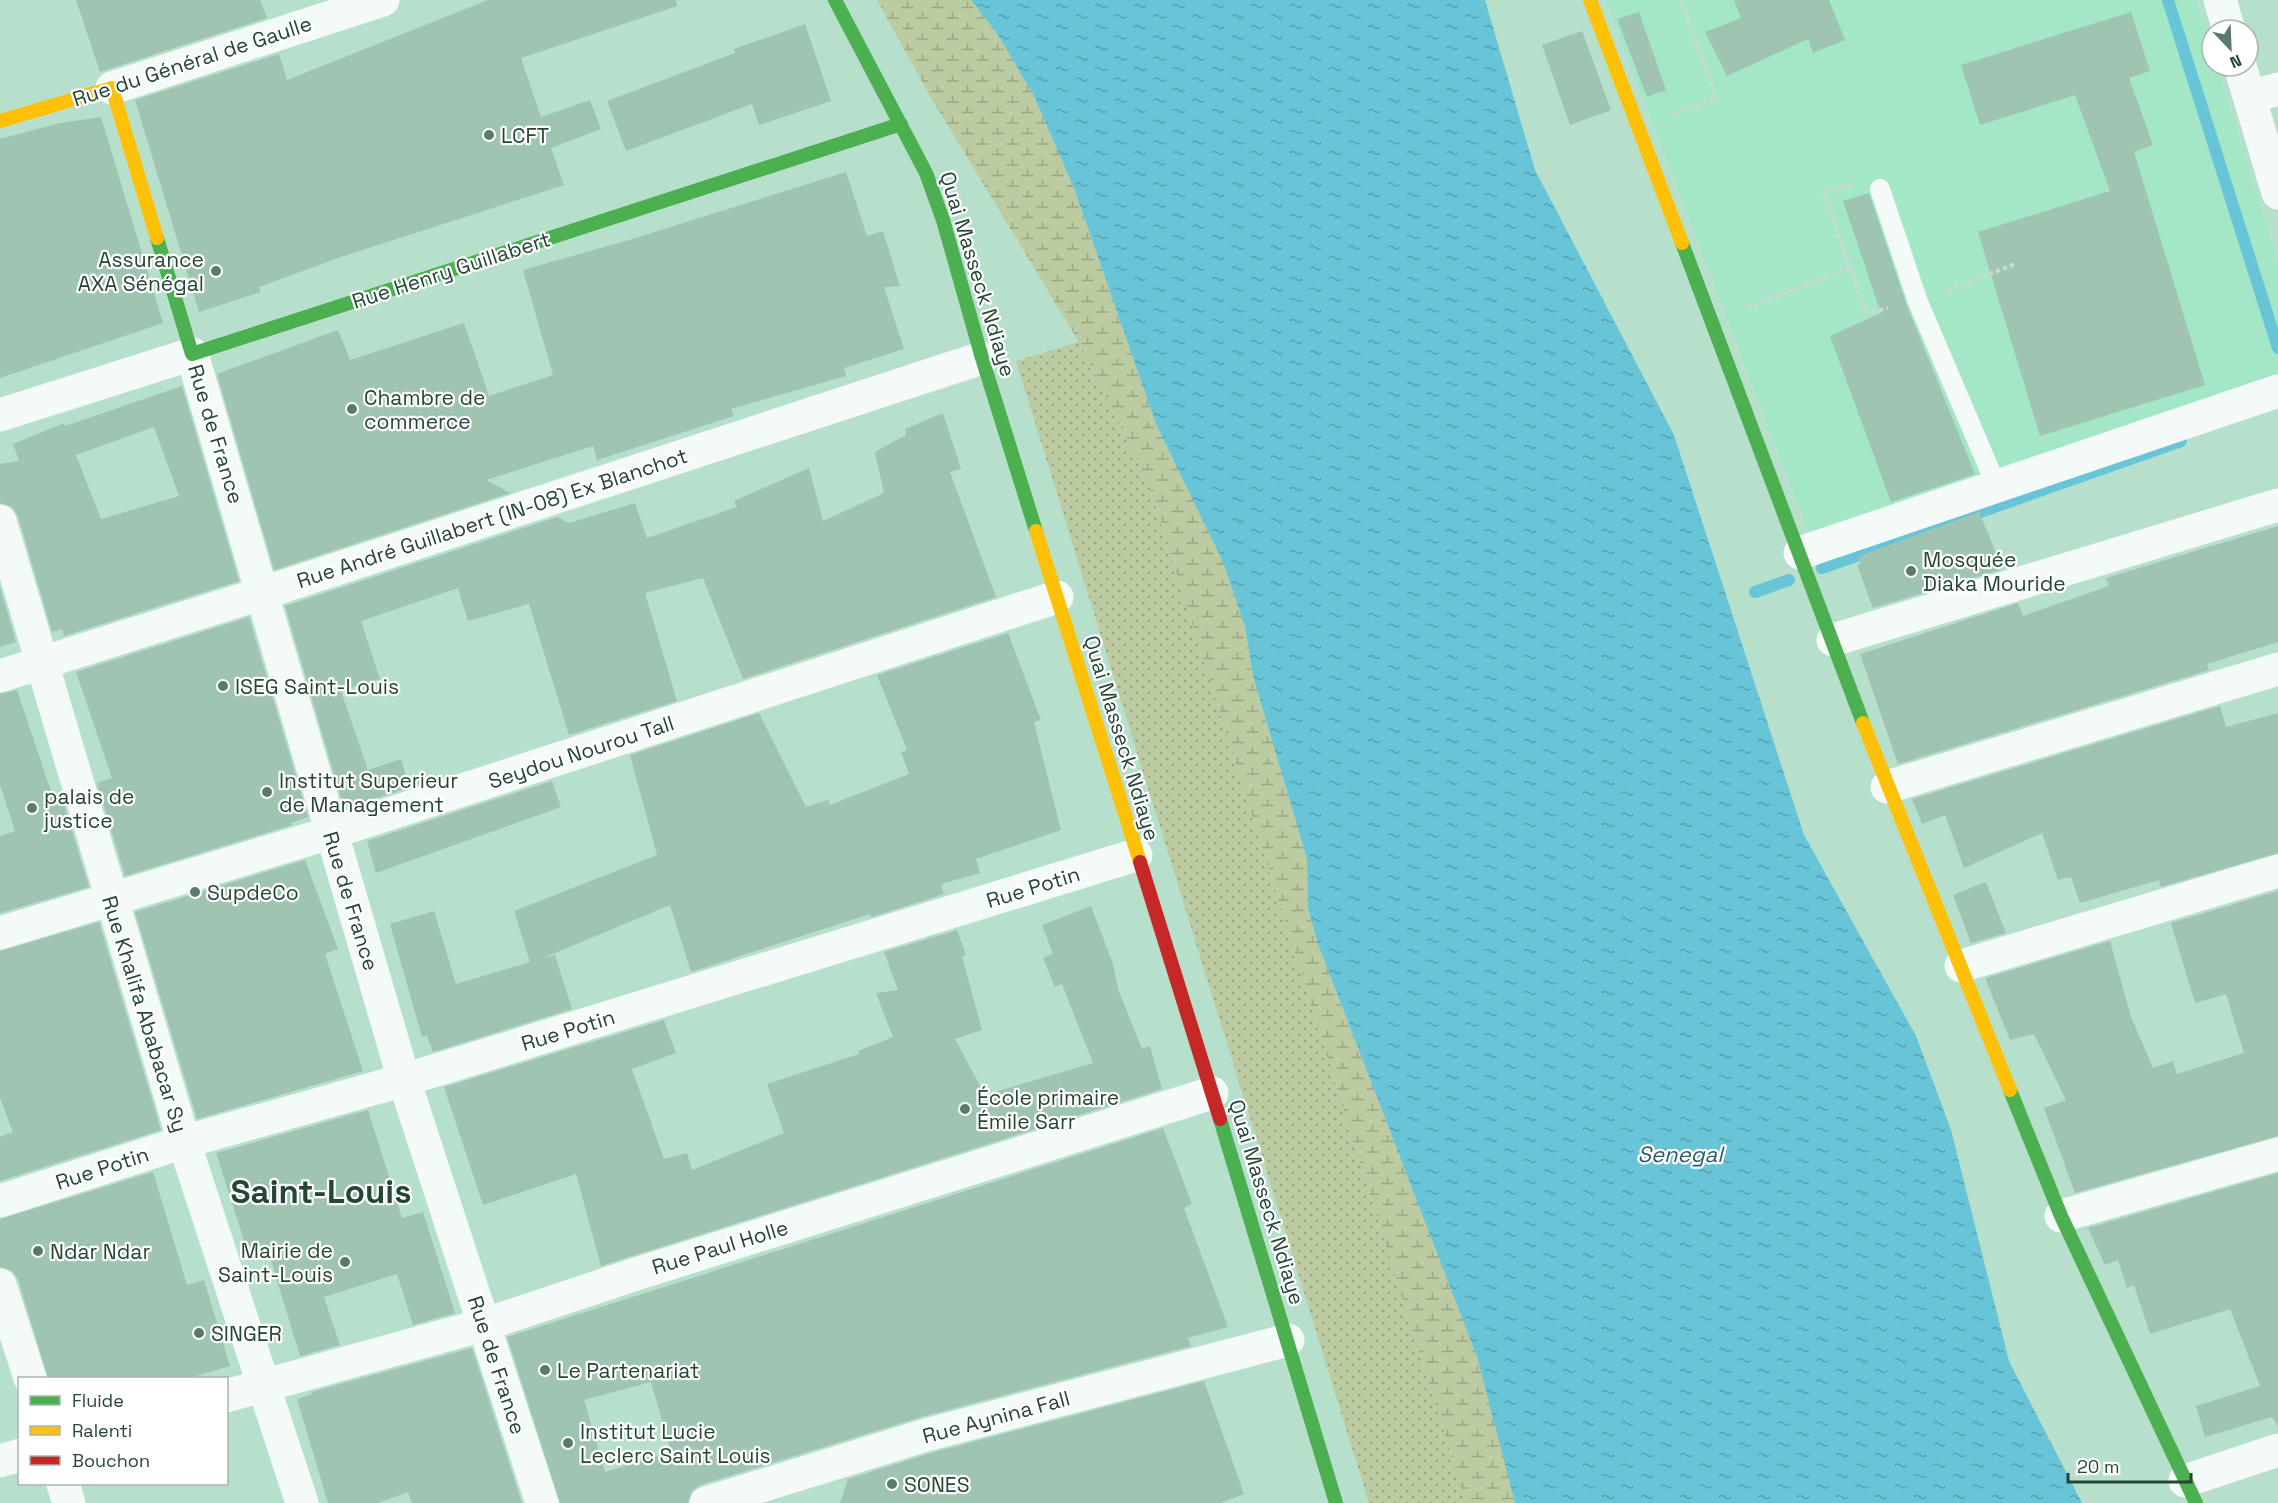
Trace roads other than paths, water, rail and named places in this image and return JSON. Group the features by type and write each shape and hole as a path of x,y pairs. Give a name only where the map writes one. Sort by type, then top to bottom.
{"street":[{"name":"Rue du Général de Gaulle","path":"0,121 112,88 383,0"},
{"name":"Quai Masseck Ndiaye","path":"835,0 926,173 943,220 982,358 1212,1094 1336,1503"},
{"path":"1590,0 1887,787 2061,1216 2190,1492 2278,1450"},
{"path":"2220,0 2225,18"},
{"path":"2251,78 2264,93 2278,193"},
{"name":"Rue de France","path":"112,88 263,593 330,833 404,1080 542,1503"},
{"name":"Rue Henry Guillabert","path":"0,415 901,124"},
{"name":"Rue André Guillabert (IN-08) Ex Blanchot","path":"0,676 263,593 982,358"},
{"path":"1800,553 2278,391"},
{"path":"1833,640 2278,505"},
{"name":"Rue Khalifa Ababacar Sy","path":"0,521 110,899 184,1142 302,1503"},
{"name":"Seydou Nourou Tall","path":"0,933 330,833 1057,597"},
{"path":"1887,787 2278,669"},
{"name":"Rue Potin","path":"0,1201 184,1142 404,1080 1136,855"},
{"path":"1961,966 2278,871"},
{"name":"Rue Paul Holle","path":"228,1395 483,1324 648,1270 1212,1094"},
{"path":"2061,1216 2278,1154"},
{"path":"0,1285 30,1377"},
{"name":"Rue Aynina Fall","path":"706,1503 926,1435 1288,1340"},
{"path":"0,1461 18,1456"},
{"path":"63,1485 69,1503"}],"lane":[{"path":"1880,189 1918,302 1996,487"}],"water":[{"name":"Senegal","path":"971,0 1485,0 1535,170 1674,435 1804,835 1916,1036 1951,1130 2009,1361 2082,1503 1515,1503 1477,1357 1318,944 1308,908 1307,859 1253,676 1245,627 1223,562 1156,424 1074,188 1033,94 996,32"}],"waterway":[{"path":"2168,0 2278,348"},
{"path":"1822,568 2181,441"},
{"path":"1755,592 1789,580"}],"place":[{"name":"LCFT","path":"489,135"},
{"name":"Assurance AXA Sénégal","path":"216,271"},
{"name":"Chambre de commerce","path":"352,409"},
{"name":"Mosquée Diaka Mouride","path":"1911,571"},
{"name":"ISEG Saint-Louis","path":"223,686"},
{"name":"Institut Superieur de Management","path":"267,792"},
{"name":"palais de justice","path":"32,808"},
{"name":"SupdeCo","path":"195,892"},
{"name":"École primaire Émile Sarr","path":"965,1109"},
{"name":"Ndar Ndar","path":"38,1251"},
{"name":"Mairie de Saint-Louis","path":"345,1262"},
{"name":"SINGER","path":"199,1333"},
{"name":"Le Partenariat","path":"545,1370"},
{"name":"Institut Lucie Leclerc Saint Louis","path":"568,1443"},
{"name":"SONES","path":"892,1484"}],"district":[{"name":"Saint-Louis","path":"321,1192"}]}
